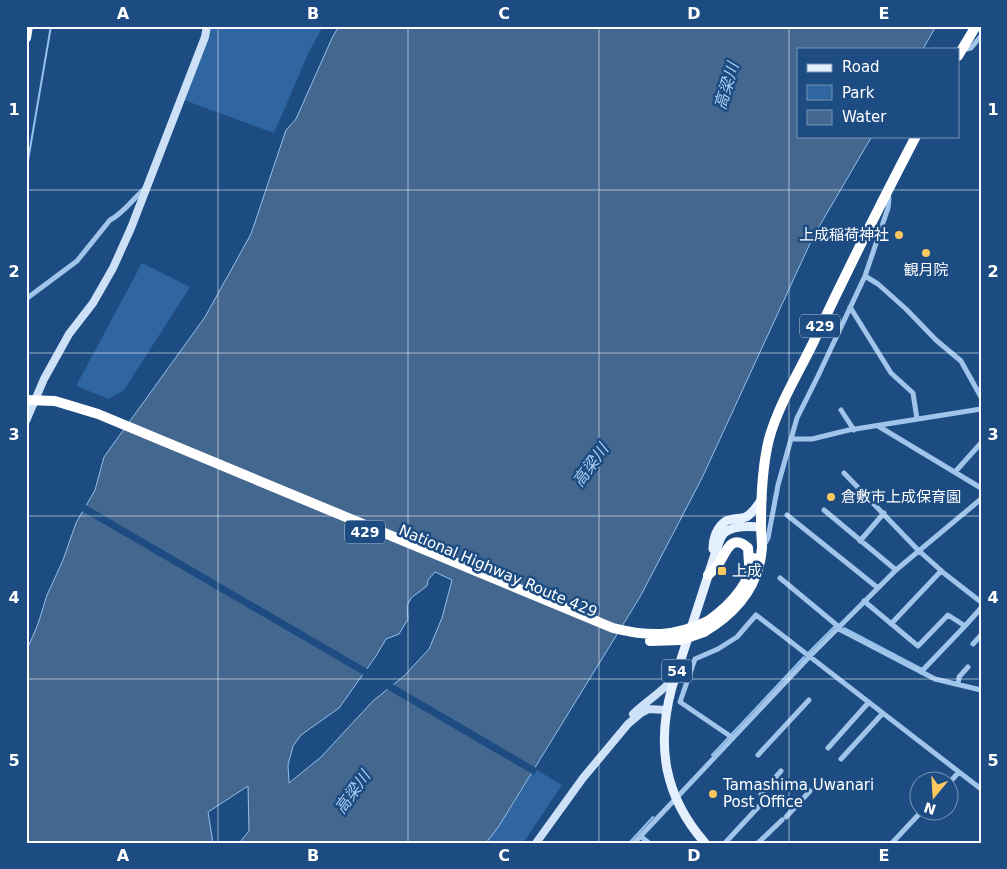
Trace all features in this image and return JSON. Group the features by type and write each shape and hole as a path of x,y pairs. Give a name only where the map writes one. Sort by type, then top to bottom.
{"highway":[{"path":"26,38 28,26"},
{"path":"960,53 976,26"},
{"name":"National Highway Route 429","path":"26,407 54,407 97,420 612,634 639,641 668,642 681,640 727,617 744,597 756,574 762,547 762,499 765,464 770,438 780,411 915,138"},
{"path":"26,394 55,401"},
{"name":"National Highway Route 429","path":"26,400 55,401 107,418 613,628 640,634 655,636 706,626 730,604 738,593 753,563 761,528"},
{"path":"708,575 718,565 726,549 731,544 736,542 744,544 748,548 750,562 738,593"}],"main road":[{"path":"713,561 715,534 720,527 727,521 745,517 762,499"},
{"name":"54","path":"706,843 688,821 676,797 669,774 665,752 664,729 666,710 674,678 718,545 724,533 735,528 748,526 761,528"}],"street":[{"path":"26,421 44,380 69,334 101,291 113,268 146,188 207,26"},
{"path":"960,53 972,48 981,36"},
{"path":"26,299 77,261 110,220 117,216 134,197 146,188"},
{"path":"762,547 768,538 778,485 797,418 865,276 888,208 888,192"},
{"path":"865,276 878,284 936,340 961,361 981,397"},
{"path":"850,307 891,373 913,393 916,419"},
{"path":"791,440 812,439 854,430 981,409"},
{"path":"841,410 854,430"},
{"path":"878,426 981,488"},
{"path":"955,472 981,443"},
{"path":"844,473 918,550 981,602"},
{"path":"634,843 864,601 918,550 981,499"},
{"path":"824,510 896,570"},
{"path":"860,540 884,514"},
{"path":"787,515 878,588"},
{"path":"892,624 941,570"},
{"path":"780,578 838,627 923,670 935,680 958,682 981,690"},
{"path":"864,601 918,646 948,615 965,626"},
{"path":"923,670 981,608"},
{"path":"733,738 680,702 695,659 718,649 737,637 756,615 959,772"},
{"path":"973,644 981,635"},
{"path":"958,682 959,677 968,667"},
{"path":"615,740 626,721 640,707 659,694 674,678"},
{"path":"758,755 809,700"},
{"path":"828,748 869,702"},
{"path":"536,843 577,785 641,713 649,709 666,710"},
{"path":"841,759 883,713"},
{"path":"724,843 762,803 762,794 782,771"},
{"path":"960,773 981,789"},
{"path":"758,843 810,792"},
{"path":"892,843 912,822"},
{"path":"542,843 545,830"},
{"path":"640,836 649,843"}],"green space":[{"path":"212,26 323,26 308,54 274,133 184,100"},
{"path":"142,263 190,287 124,390 109,399 76,386"},
{"path":"535,769 562,785 523,843 486,843 499,826"}],"water":[{"name":"高梁川","path":"339,26 936,26 924,48 797,48 797,138 871,138 813,237 702,478 640,597 499,826 486,843 239,843 249,831 248,786 208,812 213,843 26,843 26,648 38,624 47,595 63,560 76,523 95,490 104,457 205,317 251,234 286,130 296,119","holes":["435,572 452,580 442,618 429,649 404,676 373,701 321,757 289,783 288,765 293,746 301,735 339,708 386,639 399,634 408,619 407,606 411,598 427,586 428,580"]}],"pier":[{"path":"84,504 369,670 365,676 80,510"},
{"path":"391,683 538,769 534,775 385,688"}],"waterway":[{"path":"26,172 51,26"},
{"path":"808,653 834,627"},
{"path":"844,628 922,669"},
{"path":"712,755 804,657"},
{"path":"629,843 653,817"}],"place":[{"name":"上成稲荷神社","path":"899,235"},
{"name":"観月院","path":"926,253"},
{"name":"倉敷市上成保育園","path":"831,497"},
{"name":"上成","path":"722,571"},
{"name":"Tamashima Uwanari Post Office","path":"713,794"}]}
